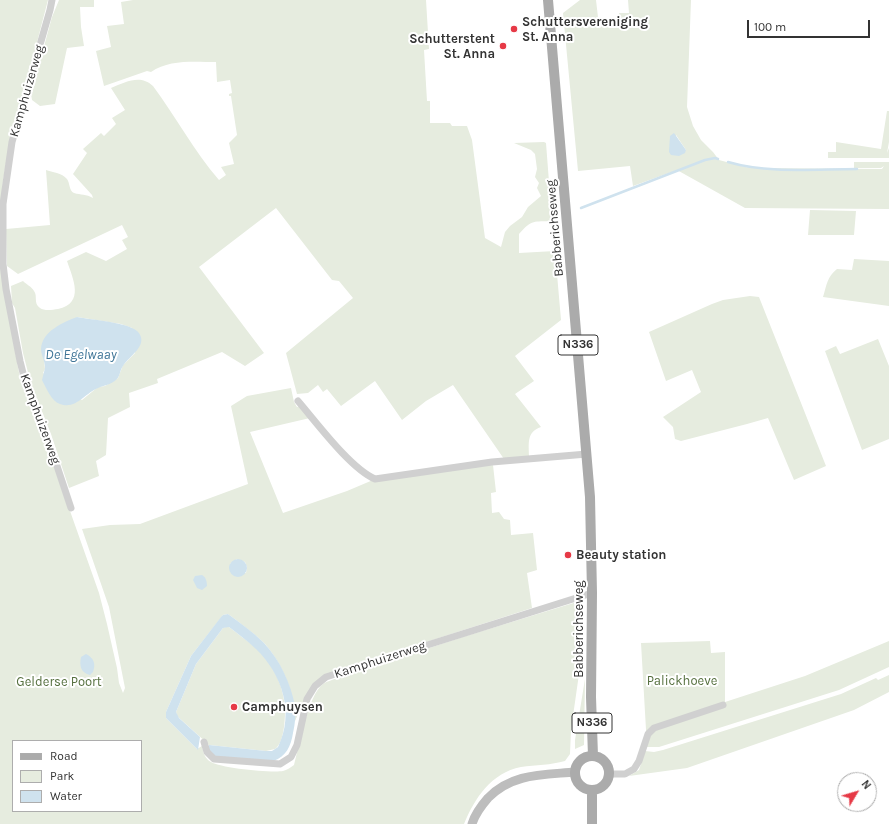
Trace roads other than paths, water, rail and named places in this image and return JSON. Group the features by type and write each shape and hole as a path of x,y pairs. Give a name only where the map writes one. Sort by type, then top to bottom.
{"main road":[{"name":"Babberichseweg","path":"548,0 590,497 592,593 591,697 593,756"},
{"path":"593,756 602,758 605,761 608,765 610,774 604,786 597,790 588,790 580,785 575,777 575,772 580,760 593,756"},
{"path":"472,824 475,814 483,803 495,791 508,783 523,777 575,772"},
{"path":"592,790 592,824"}],"street":[{"name":"Kamphuizerweg","path":"52,0 12,142 3,204 3,264 6,290 27,389 52,451 70,508"},
{"path":"298,401 347,458 363,473 375,479 492,462 587,454"},
{"name":"Kamphuizerweg","path":"204,742 207,752 214,759 280,764 291,757 297,745 307,699 315,686 326,677 592,593"},
{"path":"610,774 628,773 634,769 640,761 648,734 654,728 723,705"}],"water":[{"path":"674,133 686,150 685,153 679,156 671,155 669,152 670,136"},
{"name":"De Egelwaay","path":"77,317 128,326 135,329 139,333 141,342 137,351 121,369 118,378 115,381 93,390 76,403 66,405 54,401 42,380 45,368 41,349 42,343 49,332"},
{"path":"238,559 244,562 247,568 244,574 238,577 232,574 229,568 232,562"},
{"path":"202,575 206,580 207,586 202,590 197,588 193,580 195,576"},
{"path":"228,614 255,635 270,650 280,665 291,689 295,706 295,723 292,738 285,754 273,761 217,758 207,748 209,745 272,751 278,747 283,734 285,708 283,695 273,670 250,643 229,627 223,628 196,664 176,712 179,718 200,737 198,750 166,718 166,712 191,656 221,617"},
{"path":"86,654 93,659 94,664 93,672 90,675 81,669 81,657"}],"waterway":[{"path":"581,208 705,160 715,158 718,159"},
{"path":"728,162 744,166 776,169 857,169"}],"place":[{"name":"Schuttersvereniging St. Anna","path":"514,29"},
{"name":"Schutterstent St. Anna","path":"503,46"},
{"name":"Beauty station","path":"568,555"},
{"name":"Camphuysen","path":"234,707"}],"park label":[{"name":"Palickhoeve","path":"682,681"},
{"name":"Gelderse Poort","path":"59,682"}]}
